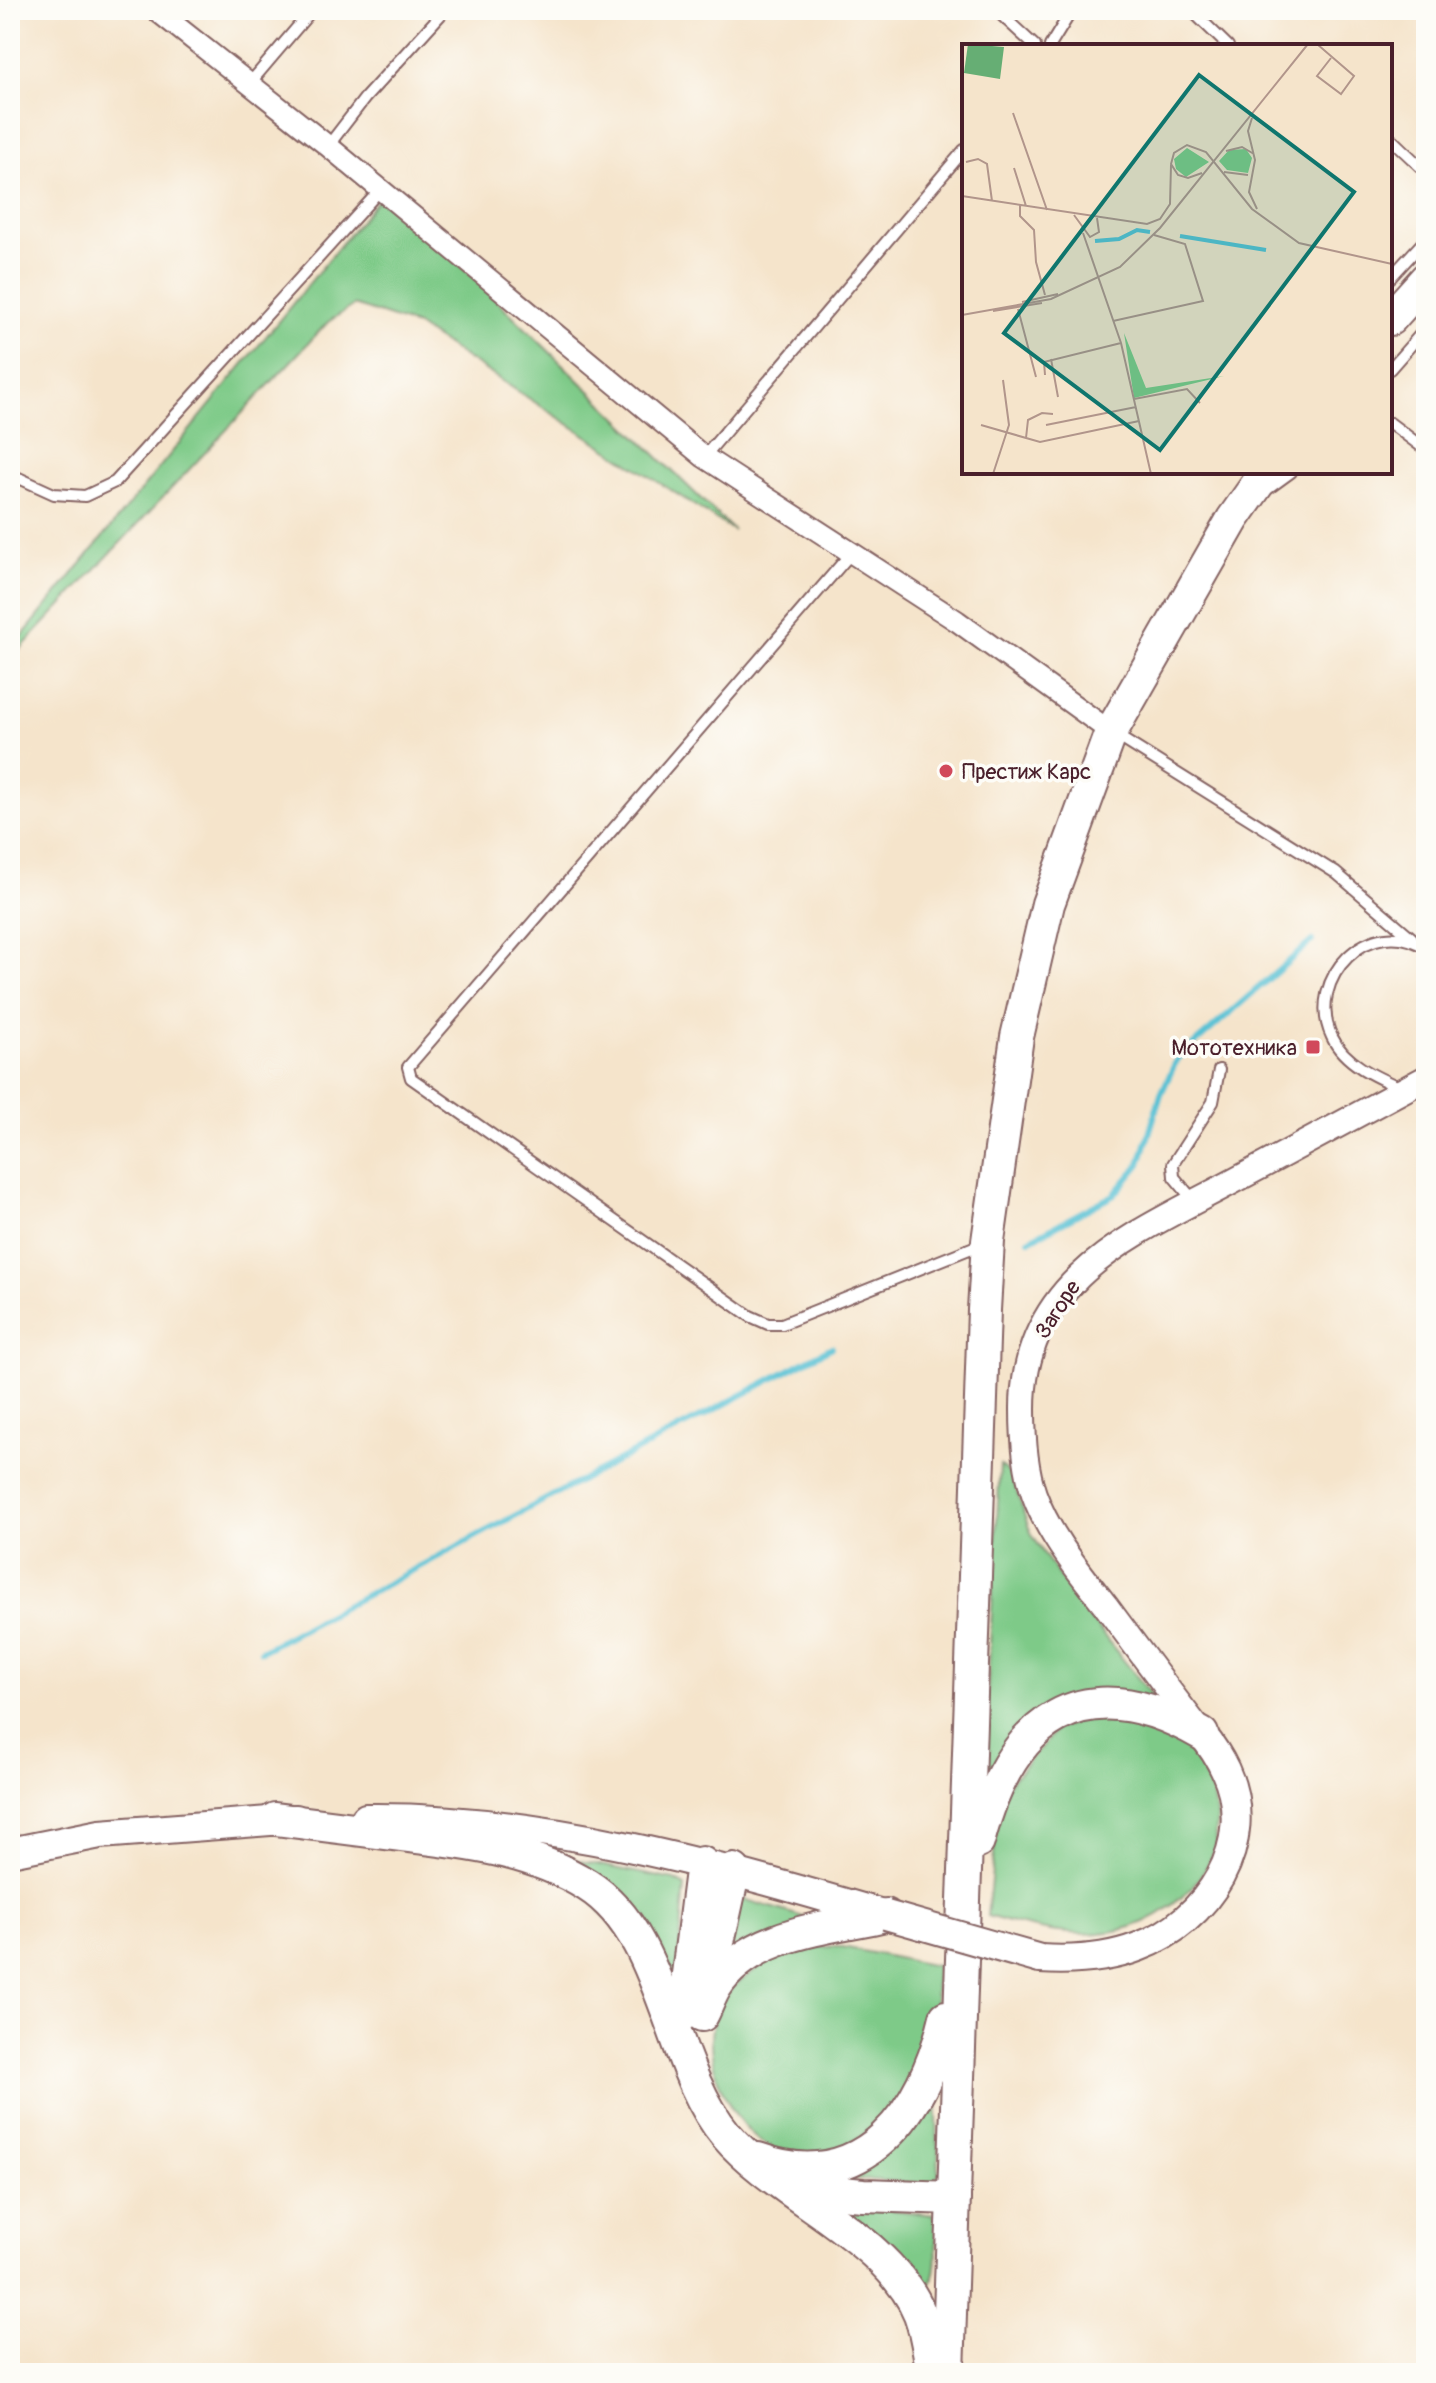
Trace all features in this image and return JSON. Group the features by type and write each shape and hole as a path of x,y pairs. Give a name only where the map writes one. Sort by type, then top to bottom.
{"main road":[{"path":"1392,317 1426,279"},
{"path":"948,2373 988,1241 1017,1037 1048,904 1111,732 1239,510 1265,474"},
{"path":"10,1852 100,1834 275,1819 377,1818 526,1829 596,1839 734,1870 1040,1959 1096,1957 1140,1946 1177,1926 1210,1895 1230,1856 1235,1816 1226,1772 1202,1734 1154,1710 1111,1704 1073,1709 1039,1726 1014,1755 996,1785 965,1892"},
{"path":"275,1819 492,1847 562,1870 590,1886 622,1914 644,1954 686,2062 703,2098 726,2134 747,2156 856,2239 894,2273 919,2313 933,2373"},
{"path":"686,2062 702,1863"},
{"path":"702,2015 734,1870"},
{"path":"686,2062 715,1987 727,1973 756,1951 791,1936 886,1915"},
{"path":"747,2156 787,2169 808,2170 845,2161 883,2139 911,2107 931,2070 939,2050 961,1955"},
{"path":"788,2188 863,2195 954,2198"}],"street":[{"path":"156,10 381,189 704,457 957,621 1111,732"},
{"name":"Загоре","path":"1202,1734 1068,1556 1034,1493 1026,1460 1023,1426 1023,1394 1028,1361 1039,1329 1058,1300 1077,1276 1102,1255 1164,1217 1415,1084"}],"lane":[{"path":"250,83 312,10"},
{"path":"328,146 365,98 445,10"},
{"path":"996,10 1033,44"},
{"path":"1051,44 1072,10"},
{"path":"1191,10 1226,44"},
{"path":"1392,140 1426,172"},
{"path":"704,457 962,152"},
{"path":"10,474 54,494 85,496 115,482 381,189"},
{"path":"1392,276 1426,239"},
{"path":"1392,367 1426,328"},
{"path":"1392,424 1426,450"},
{"path":"1239,510 1288,474"},
{"path":"852,552 408,1067 408,1073 750,1316 768,1324 782,1324 988,1241"},
{"path":"1111,732 1336,873 1426,948"},
{"path":"1412,938 1377,939 1360,947 1336,970 1324,1002 1332,1039 1344,1054 1374,1075 1415,1084"},
{"path":"1195,1202 1174,1177 1173,1164 1213,1102 1219,1070"}],"green space":[{"path":"382,194 415,221 734,531 417,326 354,305 328,322 10,660 10,651"},
{"path":"1000,1465 1012,1479 1029,1527 1046,1557 1090,1619 1154,1698 1102,1693 991,1778 983,1772"},
{"path":"1087,1719 1145,1723 1169,1734 1193,1756 1202,1769 1214,1800 1215,1847 1208,1864 1181,1898 1157,1915 1131,1927 1077,1934 987,1916 999,1810 1008,1784 1057,1729"},
{"path":"551,1855 674,1880 685,1886 674,2008 666,1986"},
{"path":"740,1898 817,1921 721,1969"},
{"path":"803,1947 843,1947 936,1966 930,2048 920,2074 866,2133 846,2147 826,2155 782,2152 766,2145 750,2132 725,2097 712,2054 711,2033 716,2013 726,1995 752,1972"},
{"path":"936,2088 939,2174 932,2184 829,2177"},
{"path":"828,2202 934,2215 936,2265 935,2274 926,2290 919,2285"}],"waterway":[{"path":"1029,1240 1114,1195 1140,1164 1161,1094 1177,1059 1312,941"},
{"path":"261,1651 832,1347"}],"place":[{"name":"Престиж Карс","path":"946,771"},
{"name":"Мототехника","path":"1313,1047"}]}
